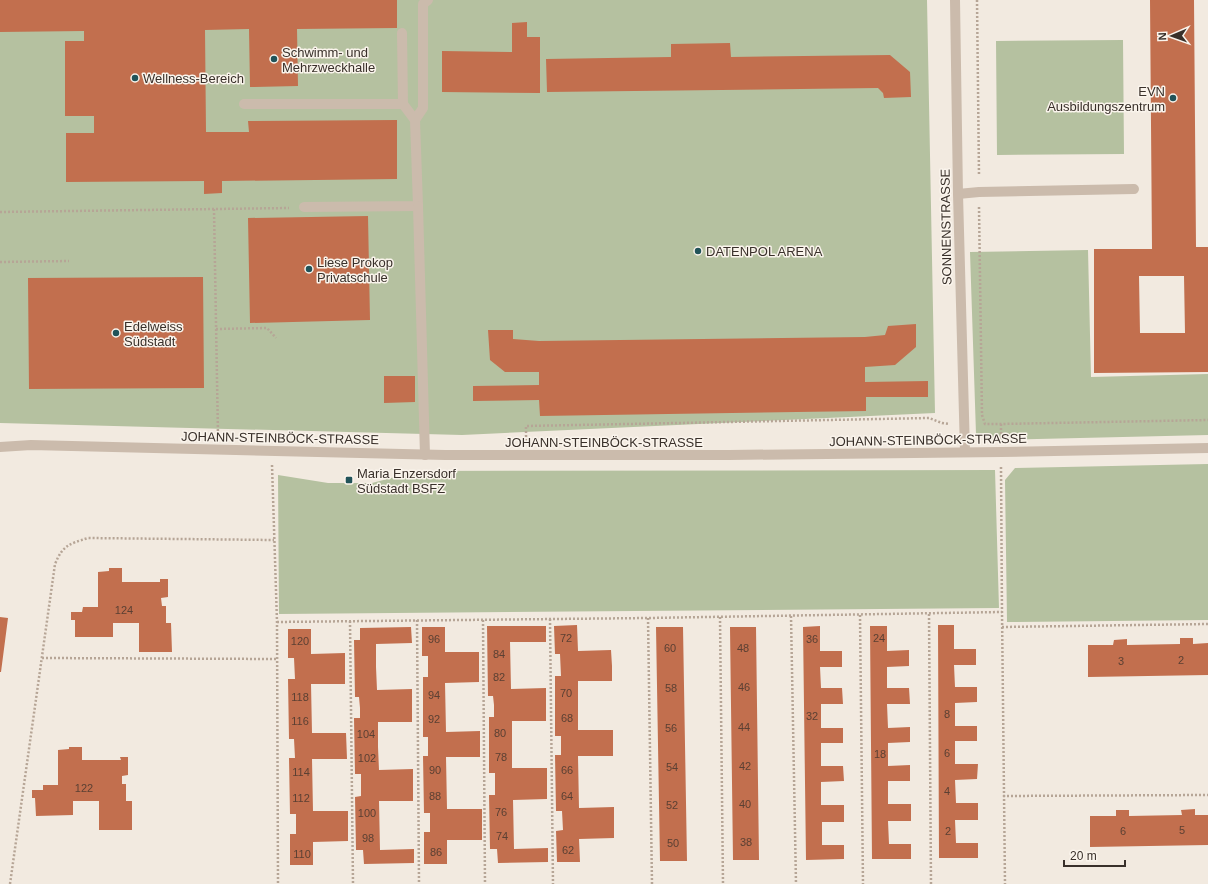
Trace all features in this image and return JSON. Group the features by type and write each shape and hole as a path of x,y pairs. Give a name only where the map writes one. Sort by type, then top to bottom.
{"street":[{"path":"415,120 423,108 422,4 428,0"},
{"name":"SONNENSTRASSE","path":"955,0 958,194 965,452"},
{"path":"402,33 403,104 415,120 425,454"},
{"path":"244,104 403,104"},
{"path":"958,194 979,192 1134,189"},
{"path":"304,207 418,206"},
{"name":"JOHANN-STEINBÖCK-STRASSE","path":"0,447 31,445 218,450 526,455 729,455 1208,448"}],"path":[{"path":"977,0 982,415 985,424 1208,420"},
{"path":"0,212 304,207"},
{"path":"214,209 218,450"},
{"path":"0,262 69,261"},
{"path":"216,329 267,328 276,338"},
{"path":"526,455 526,426 929,418"},
{"path":"1001,424 1003,796 1005,884"},
{"path":"272,451 277,622 278,884"},
{"path":"10,884 55,564 60,552 71,543 88,538 274,540"},
{"path":"277,622 1002,612"},
{"path":"929,614 931,884"},
{"path":"860,615 863,884"},
{"path":"791,616 796,884"},
{"path":"720,617 723,884"},
{"path":"648,618 652,884"},
{"path":"550,619 553,884"},
{"path":"417,620 419,884"},
{"path":"483,620 485,884"},
{"path":"350,621 353,884"},
{"path":"1002,627 1208,624"},
{"path":"42,658 277,659"},
{"path":"1003,796 1208,795"}],"green space":[{"path":"0,0 927,0 935,413 462,435 0,423"},
{"path":"1123,40 1124,154 997,155 996,41"},
{"path":"1088,250 1091,377 1208,374 1208,435 989,440 976,434 970,252"},
{"path":"1208,464 1208,620 1007,622 1005,480 1015,468"},
{"path":"995,470 999,608 279,614 278,475 328,483 372,483 418,471"}],"building":[{"path":"0,0 397,0 397,28 297,29 298,86 250,87 249,29 205,30 206,132 249,132 248,121 397,120 397,179 222,181 222,193 204,194 204,181 66,182 66,133 94,133 94,116 65,116 65,41 84,41 84,31 0,32"},
{"name":"EVN Ausbildungszentrum","path":"1150,0 1194,0 1196,247 1208,247 1208,372 1094,373 1094,249 1152,249","holes":["1139,276 1184,276 1185,333 1140,333"]},
{"path":"527,22 527,37 540,37 540,93 442,92 442,51 512,52 512,23"},
{"path":"730,43 731,57 890,55 910,72 911,97 884,98 883,93 878,88 547,92 546,59 671,57 671,44"},
{"name":"Liese Prokop Privatschule","path":"368,216 370,320 250,323 248,218"},
{"name":"Edelweiss Südstadt","path":"203,277 204,388 29,389 28,278"},
{"path":"916,324 916,347 895,365 865,367 865,382 928,381 928,397 866,397 866,411 540,416 539,400 473,401 473,386 539,385 539,372 505,372 490,360 488,330 513,330 513,339 539,341 865,337 885,335 888,326"},
{"path":"384,376 415,376 415,402 384,403"},
{"path":"109,568 122,568 122,582 160,582 160,579 168,579 168,597 161,598 162,606 166,606 166,623 171,623 172,652 139,652 139,623 113,623 113,637 75,637 75,620 71,620 71,612 82,612 83,607 98,607 98,572 109,571"},
{"path":"0,617 8,618 1,672 0,672"},
{"path":"577,625 578,651 611,650 612,666 612,681 578,681 578,730 613,730 613,756 578,756 579,808 614,807 614,838 579,839 580,862 557,862 556,831 563,830 562,811 556,811 555,755 561,755 561,736 555,736 555,676 561,676 560,654 555,654 554,626"},
{"path":"938,625 954,625 954,649 976,649 976,665 954,665 955,687 977,687 977,702 955,703 955,726 977,726 977,741 955,741 955,764 978,764 977,779 955,780 956,803 978,803 978,820 955,820 956,843 978,843 978,858 939,858"},
{"path":"487,626 546,626 546,642 510,642 511,689 546,688 546,721 512,721 512,768 547,768 547,799 513,800 514,849 548,848 548,862 498,863 497,849 490,849 489,795 495,795 495,773 489,773 489,717 494,717 494,705 493,696 488,696"},
{"path":"820,626 820,651 842,651 842,667 820,667 821,688 842,688 843,704 821,704 821,728 843,728 843,743 821,743 821,766 843,766 844,781 821,782 821,805 844,805 844,822 822,822 822,845 844,845 844,859 806,860 803,627"},
{"path":"870,626 887,626 887,651 909,650 909,666 887,667 887,688 909,688 910,704 887,704 888,728 910,727 910,742 888,743 888,766 910,765 910,781 888,781 888,804 911,804 911,821 888,821 889,844 911,844 911,859 872,859"},
{"path":"411,627 412,643 376,644 376,667 377,690 412,689 412,722 378,722 378,747 379,770 413,769 413,801 379,801 380,850 414,849 414,863 364,864 363,850 356,850 355,797 361,796 361,774 355,774 354,718 360,718 360,708 359,697 355,697 354,640 360,640 360,628"},
{"path":"422,627 445,627 445,652 479,652 479,682 445,683 446,732 480,731 480,757 446,757 447,809 482,809 482,840 447,840 447,864 424,864 424,832 430,832 430,813 424,813 423,756 428,756 428,737 423,737 423,677 428,677 428,656 422,656"},
{"path":"656,627 683,627 687,861 660,861"},
{"path":"730,627 756,627 759,860 733,860"},
{"path":"288,629 311,629 311,654 345,653 345,684 311,684 312,733 346,733 347,759 312,759 313,811 348,811 348,841 313,842 313,865 290,865 290,834 296,834 296,814 290,814 289,758 295,758 294,739 289,739 288,679 295,679 294,658 288,658"},
{"path":"1180,638 1193,638 1193,644 1208,643 1208,675 1088,677 1088,645 1113,645 1114,640 1127,639 1127,645 1180,644"},
{"path":"69,747 82,747 82,760 121,760 120,757 128,757 128,775 122,776 122,784 126,784 126,801 132,801 132,830 99,830 99,801 73,801 73,815 36,816 35,798 32,798 32,790 43,790 43,785 58,785 58,750 69,749"},
{"path":"1195,809 1195,815 1208,815 1208,845 1090,847 1090,816 1116,816 1116,810 1129,810 1129,816 1182,815 1181,810"}],"place":[{"name":"Schwimm- und Mehrzweckhalle","path":"274,59"},
{"name":"Wellness-Bereich","path":"135,78"},
{"name":"EVN Ausbildungszentrum","path":"1173,98"},
{"name":"DATENPOL ARENA","path":"698,251"},
{"name":"Liese Prokop Privatschule","path":"309,269"},
{"name":"Edelweiss Südstadt","path":"116,333"},
{"name":"Maria Enzersdorf Südstadt BSFZ","path":"349,480"}]}
